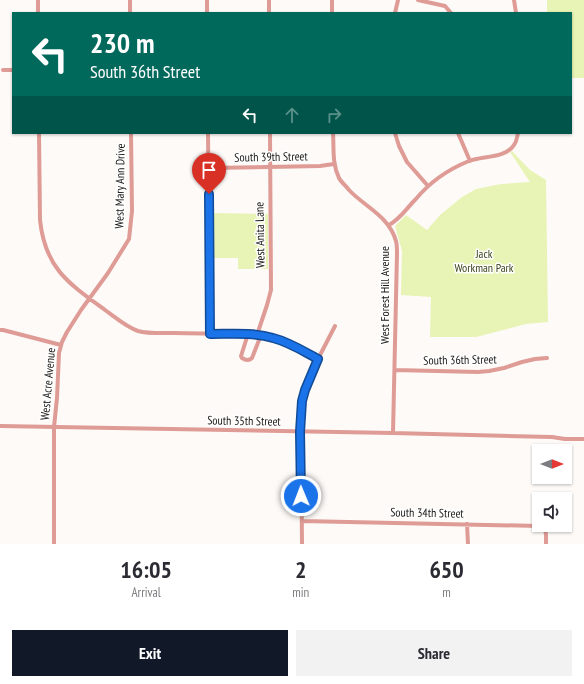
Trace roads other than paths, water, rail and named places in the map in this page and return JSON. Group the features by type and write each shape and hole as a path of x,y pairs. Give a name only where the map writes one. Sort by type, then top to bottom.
{"street":[{"path":"38,0 38,12"},
{"path":"130,0 130,12"},
{"path":"207,0 207,12"},
{"path":"269,0 269,12"},
{"path":"332,0 332,12"},
{"path":"395,12 398,0"},
{"path":"418,0 445,6 450,12"},
{"path":"514,0 516,12"},
{"path":"3,70 12,70"},
{"path":"39,134 40,220 44,244 53,263 66,280 124,324 138,331 158,333 259,335 285,342 318,359"},
{"name":"West Mary Ann Drive","path":"90,299 129,239 132,211 131,134"},
{"path":"208,134 210,334"},
{"name":"West Anita Lane","path":"248,334 241,356 246,360 250,360 252,358 259,335 271,290 270,134"},
{"name":"West Forest Hill Avenue","path":"334,134 334,164 340,179 354,195 377,212 389,225 396,241 393,433"},
{"path":"396,134 399,146 407,162 428,186"},
{"path":"458,134 470,161"},
{"path":"389,225 403,215 428,186 446,173 470,161 504,153 514,146 518,134"},
{"name":"South 39th Street","path":"208,168 320,166 334,164"},
{"name":"West Acre Avenue","path":"54,544 54,427 61,345 67,332 90,299"},
{"path":"302,544 300,432 302,401 318,359 335,326"},
{"path":"0,330 61,345"},
{"name":"South 36th Street","path":"395,370 478,372 504,368 535,359 547,358"},
{"name":"South 35th Street","path":"0,426 393,433 584,439"},
{"name":"South 34th Street","path":"302,521 539,526 544,529 546,544"},
{"path":"467,524 468,544"}],"park label":[{"name":"Jack Workman Park","path":"484,261"}]}
